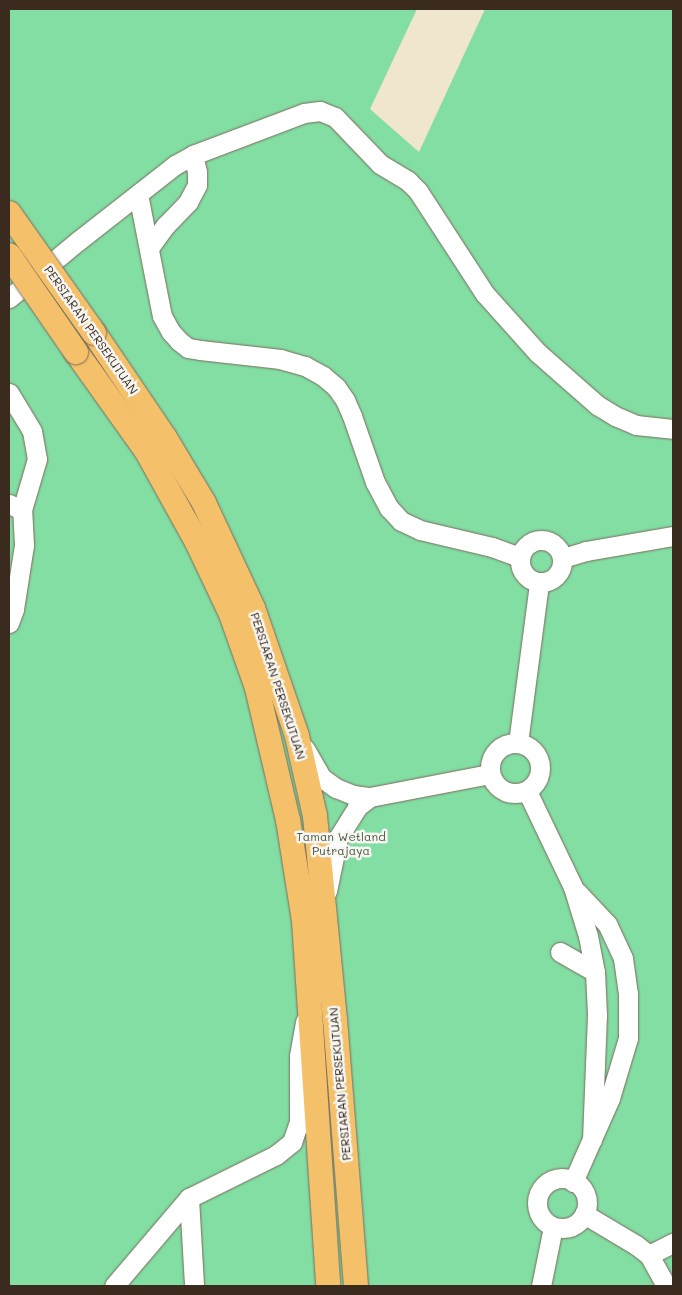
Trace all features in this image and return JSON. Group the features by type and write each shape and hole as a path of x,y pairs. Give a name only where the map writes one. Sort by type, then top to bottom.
{"main road":[{"name":"PERSIARAN PERSEKUTUAN","path":"9,213 165,438 204,503 253,608 297,736 315,816 356,1286"},
{"name":"PERSIARAN PERSEKUTUAN","path":"9,255 146,450 197,542 231,614 257,688 288,820 304,922 328,1286"}],"street":[{"path":"9,298 138,194 193,155 304,113 320,112 335,117 380,164 418,191 485,294 538,353 597,405 615,416 636,425 673,429"},
{"path":"149,248 166,225 188,202 197,185 197,172 193,155"},
{"path":"138,194 162,316 178,342 188,348 280,359 306,366 324,376 345,400 374,482 389,508 402,521 420,530 492,547 520,557"},
{"path":"9,393 32,431 36,444 34,475 15,507 24,545 14,609 9,623"},
{"path":"563,558 586,551 673,536"},
{"path":"542,540 551,542 559,549 563,558 562,568 557,576 549,582 539,583 531,580 524,574 520,566 520,557 524,548 532,542 542,540"},
{"path":"518,743 539,583"},
{"path":"297,736 322,778 336,788 353,795 370,797 489,774"},
{"path":"518,743 528,746 536,754 540,763 540,774 535,784 527,790 516,794 504,792 494,784 489,774 490,761 496,751 506,744 518,743"},
{"path":"527,790 573,887 588,936 595,972 597,1030 592,1140"},
{"path":"324,905 338,838 357,807 370,797"},
{"path":"573,887 607,924 623,958 628,994 628,1038 610,1098 573,1182"},
{"path":"560,952 595,972"},
{"path":"114,1286 188,1198 276,1155 292,1142 299,1122 299,1056 302,1030 310,1003"},
{"path":"562,1178 573,1182 581,1187 585,1196 587,1205 584,1214 576,1224 565,1228 553,1227 543,1220 538,1210 537,1199 542,1188 551,1181 562,1178"},
{"path":"188,1198 194,1286"},
{"path":"584,1214 636,1245 648,1255 666,1286"},
{"path":"541,1286 553,1227"},
{"path":"648,1255 673,1243"}],"green space":[{"name":"Taman Wetland Putrajaya","path":"9,9 417,9 370,109 419,152 485,9 673,9 673,1286 9,1286"}]}
